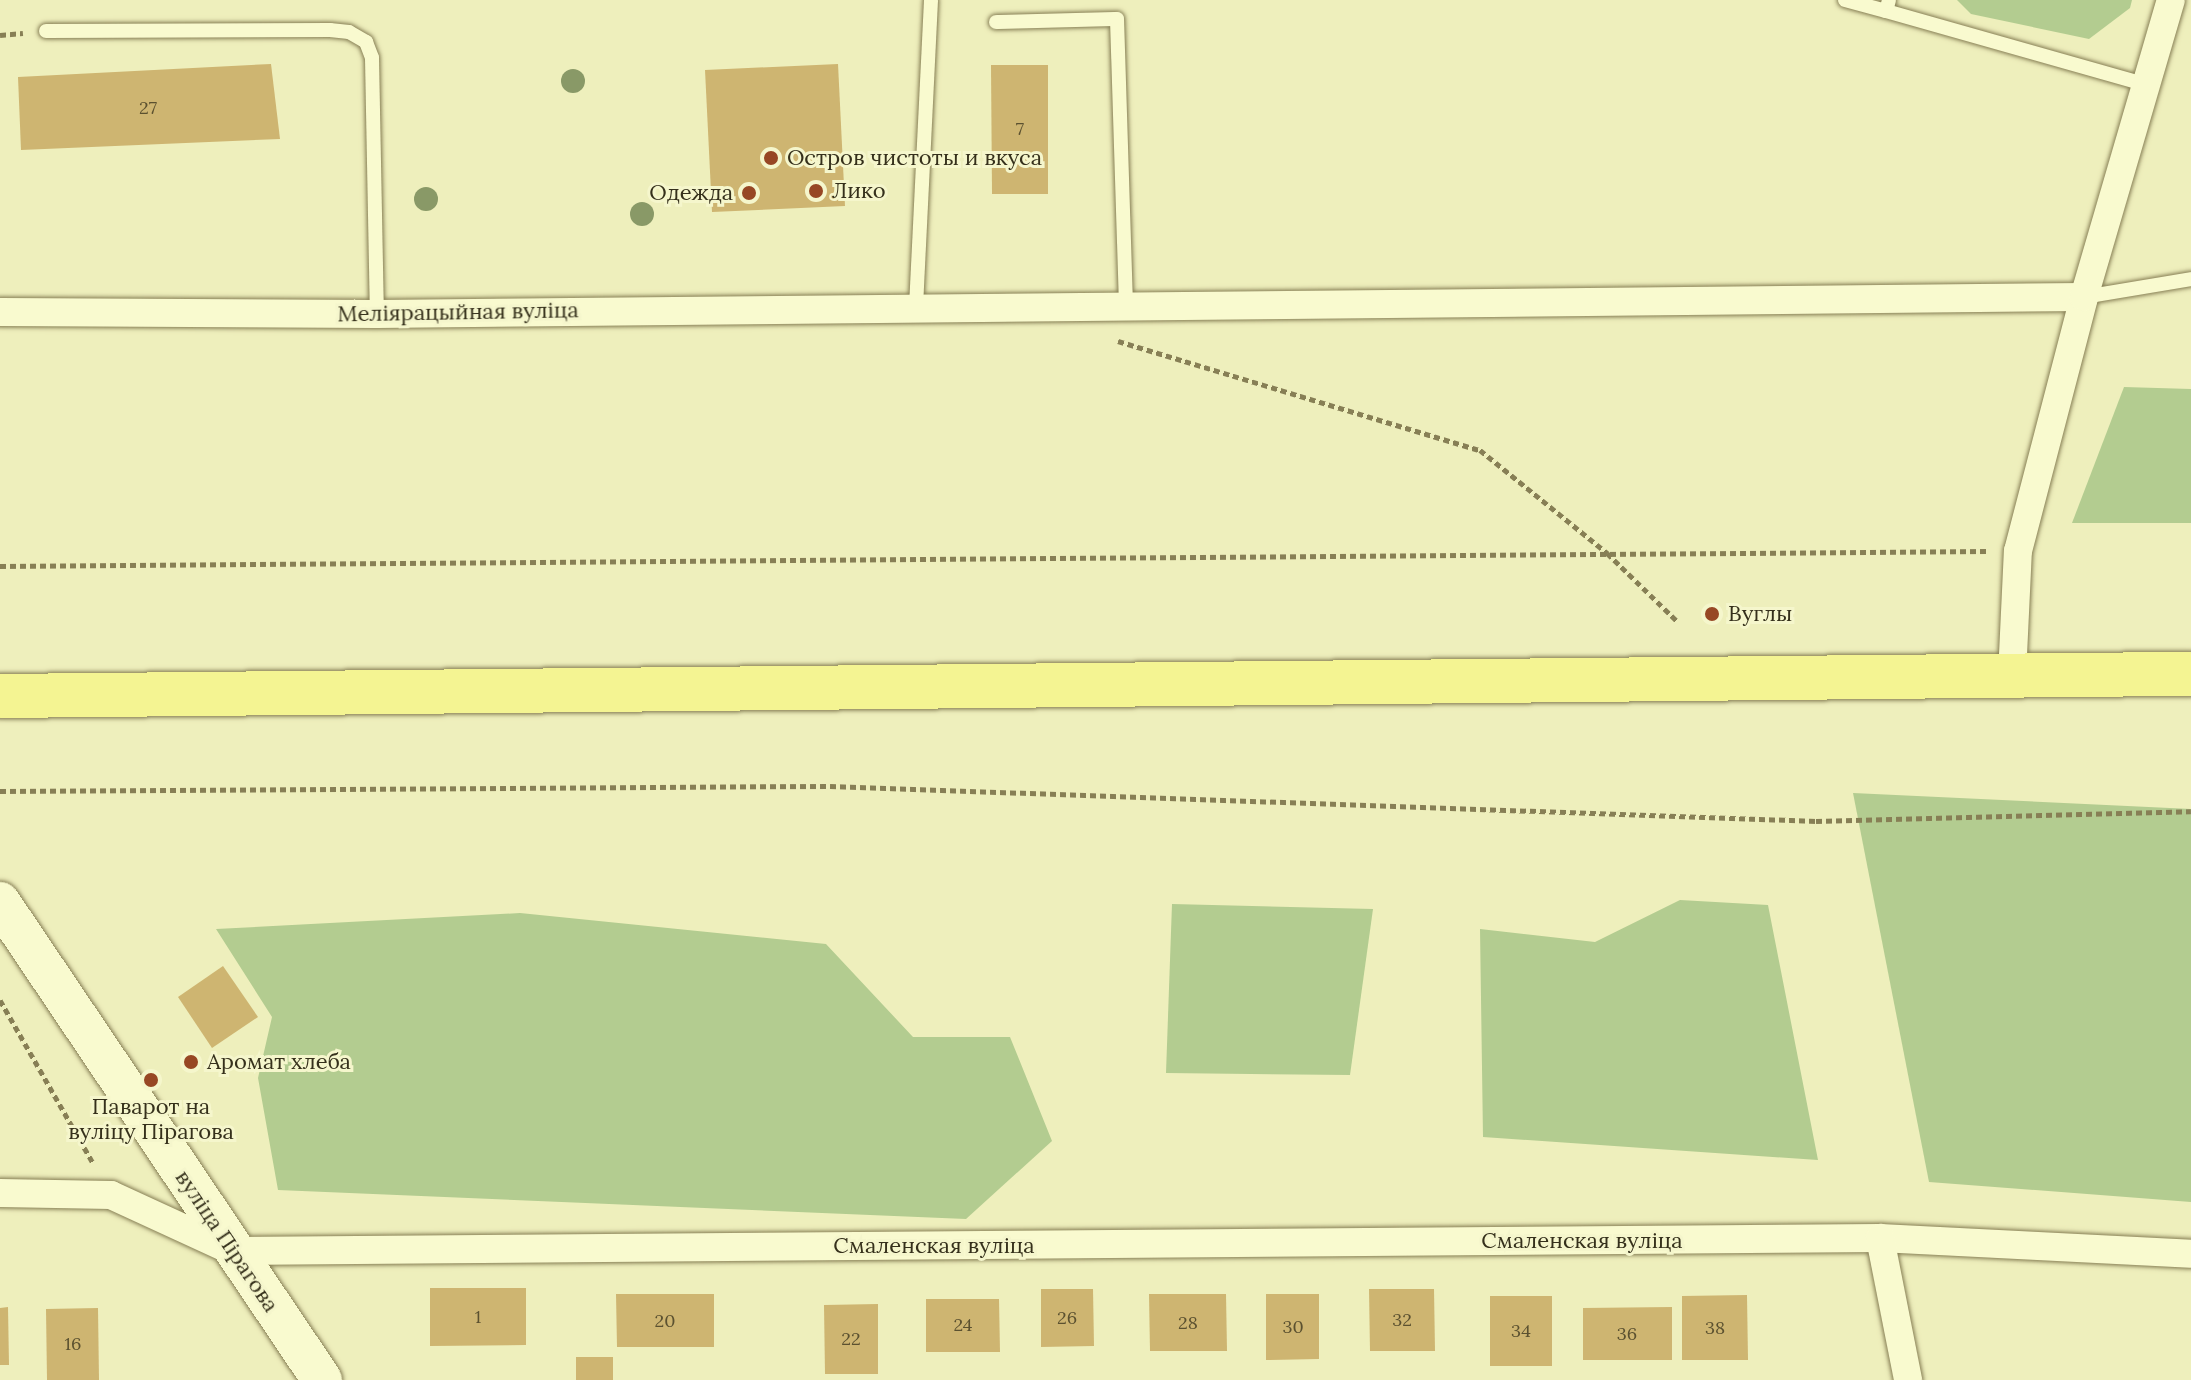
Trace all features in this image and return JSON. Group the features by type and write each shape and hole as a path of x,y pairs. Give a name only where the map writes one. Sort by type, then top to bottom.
{"main road":[{"path":"0,696 2191,674"},
{"name":"вуліца Пірагова","path":"0,902 322,1380"}],"street":[{"path":"2012,676 2018,551 2084,297 2171,0"},
{"name":"Меліярацыйная вуліца","path":"0,312 377,314 2084,297"},
{"name":"Смаленская вуліца","path":"0,1193 111,1195 233,1251 1890,1239 2191,1254"},
{"path":"1890,1239 1908,1380"}],"lane":[{"path":"916,307 931,0"},
{"path":"1845,0 1887,6 2144,84"},
{"path":"996,22 1117,19 1126,305"},
{"path":"46,31 330,30 349,32 366,42 372,58 377,314"},
{"path":"2084,297 2191,279"}],"path":[{"path":"1105,337 1480,450 1607,553 1677,621"},
{"path":"0,566 2018,551"},
{"path":"0,791 830,786 1816,821 2191,811"},
{"path":"0,1000 111,1195"}],"green space":[{"path":"1957,0 2132,0 2130,8 2089,39 1971,14"},
{"path":"2124,387 2191,389 2191,523 2072,523"},
{"path":"1853,793 2191,809 2191,1202 1929,1182"},
{"path":"1680,900 1768,905 1818,1160 1483,1137 1480,929 1595,942"},
{"path":"1172,904 1373,909 1350,1075 1166,1073"},
{"path":"520,913 826,944 913,1037 1010,1037 1052,1141 966,1219 278,1190 258,1078 272,1017 216,929"}],"building":[{"path":"271,64 280,139 21,150 18,77"},
{"path":"838,64 845,206 712,212 705,70"},
{"path":"991,65 1048,65 1048,194 992,194"},
{"path":"223,966 258,1017 212,1048 178,997"},
{"path":"430,1288 526,1288 526,1345 430,1346"},
{"path":"1041,1289 1093,1289 1094,1346 1041,1347"},
{"path":"1369,1289 1434,1289 1435,1351 1370,1351"},
{"path":"616,1294 714,1294 714,1347 617,1347"},
{"path":"1149,1294 1226,1294 1227,1351 1150,1351"},
{"path":"1266,1294 1319,1294 1319,1359 1266,1360"},
{"path":"1747,1295 1748,1360 1682,1360 1682,1296"},
{"path":"1490,1296 1552,1296 1552,1366 1490,1366"},
{"path":"926,1299 999,1299 1000,1352 926,1352"},
{"path":"878,1304 878,1374 825,1374 824,1305"},
{"path":"8,1307 9,1365 0,1365 0,1308"},
{"path":"1672,1307 1672,1360 1583,1360 1583,1308"},
{"path":"98,1308 99,1380 47,1380 46,1309"},
{"path":"576,1357 613,1357 613,1380 576,1380"}],"place":[{"name":"Остров чистоты и вкуса","path":"771,158"},
{"name":"Лико","path":"816,191"},
{"name":"Одежда","path":"749,193"},
{"name":"Вуглы","path":"1712,614"},
{"name":"Аромат хлеба","path":"191,1062"},
{"name":"Паварот на вуліцу Пірагова","path":"151,1080"}]}
